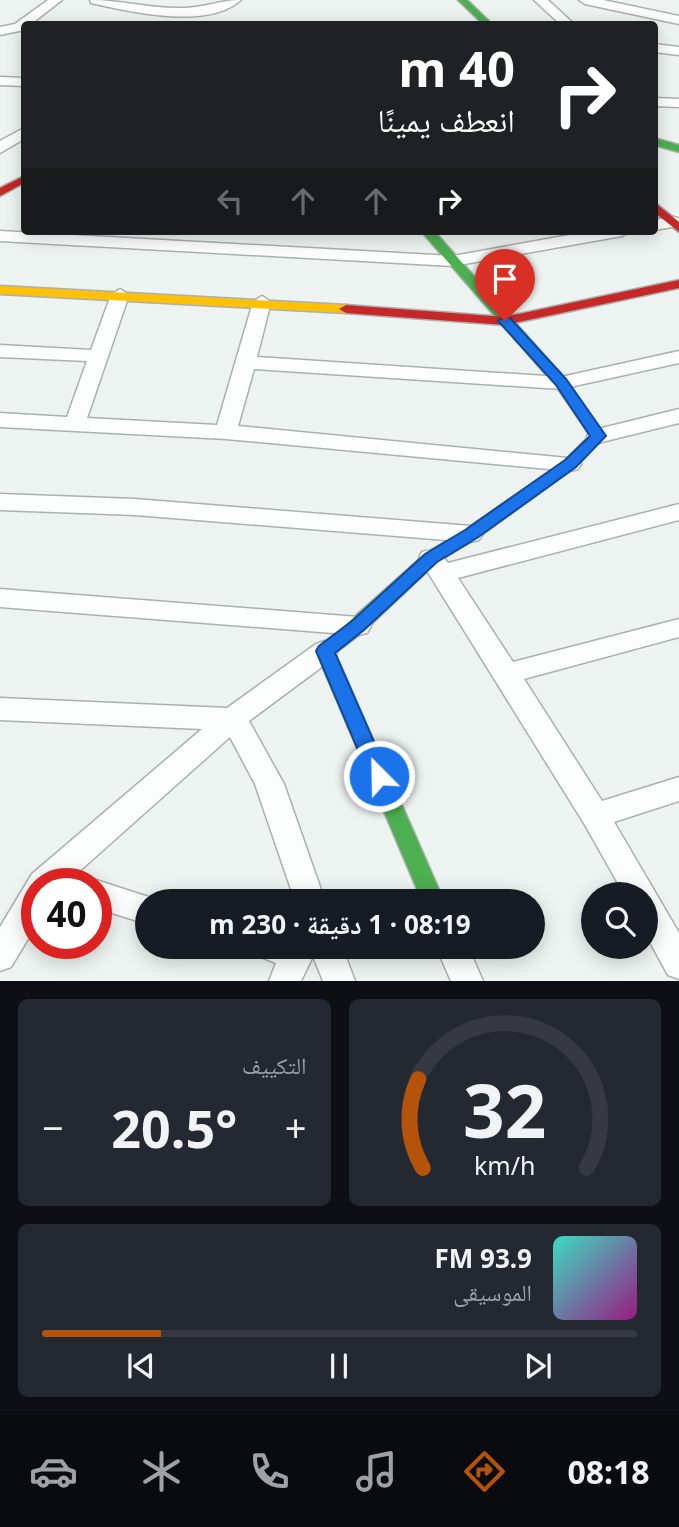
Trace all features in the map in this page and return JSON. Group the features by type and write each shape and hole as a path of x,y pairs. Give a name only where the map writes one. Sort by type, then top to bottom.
{"street":[{"path":"27,21 56,0"},
{"path":"96,0 159,12 206,11 235,0"},
{"path":"159,12 172,0"},
{"path":"462,0 485,21"},
{"path":"540,0 564,21"},
{"path":"585,0 679,20"},
{"path":"628,21 652,0"},
{"path":"0,31 21,26"},
{"path":"658,48 679,51"},
{"path":"0,81 21,82"},
{"path":"658,102 679,103"},
{"path":"0,148 21,135"},
{"path":"658,142 679,149"},
{"path":"0,193 21,182"},
{"path":"658,209 676,225"},
{"path":"658,225 676,225"},
{"path":"430,235 561,383 598,436"},
{"path":"0,236 453,261 599,235"},
{"path":"0,290 262,302 505,321 679,284"},
{"path":"75,423 120,295"},
{"path":"226,432 262,302"},
{"path":"0,351 97,356"},
{"path":"246,362 561,383 679,357"},
{"path":"66,868 232,719 437,566 471,534 570,464 598,436 679,416"},
{"path":"0,420 226,432 570,464"},
{"path":"0,502 148,508 471,534"},
{"path":"437,566 679,512"},
{"path":"437,566 595,816 633,882"},
{"path":"0,598 358,626"},
{"path":"506,674 679,628"},
{"path":"325,651 428,889"},
{"path":"0,709 232,719"},
{"path":"232,719 253,747 267,774 306,889"},
{"path":"595,816 679,789"},
{"path":"112,899 135,906"},
{"path":"0,956 21,924"},
{"path":"658,926 679,964"},
{"path":"303,959 339,981"},
{"path":"457,959 467,981"}],"traffic: fast":[{"path":"462,0 485,21"},
{"path":"658,142 679,149"},
{"path":"428,889 325,651 358,626 431,558 471,534 570,464 598,436 561,383 431,235"}],"traffic: slow":[{"path":"0,290 346,309"}],"traffic: jam":[{"path":"0,193 21,181"},
{"path":"658,209 679,228"},
{"path":"346,309 505,321 679,284"}],"route":[{"path":"379,776 325,651 358,626 431,558 471,534 570,464 598,436 561,383 505,321"}]}
